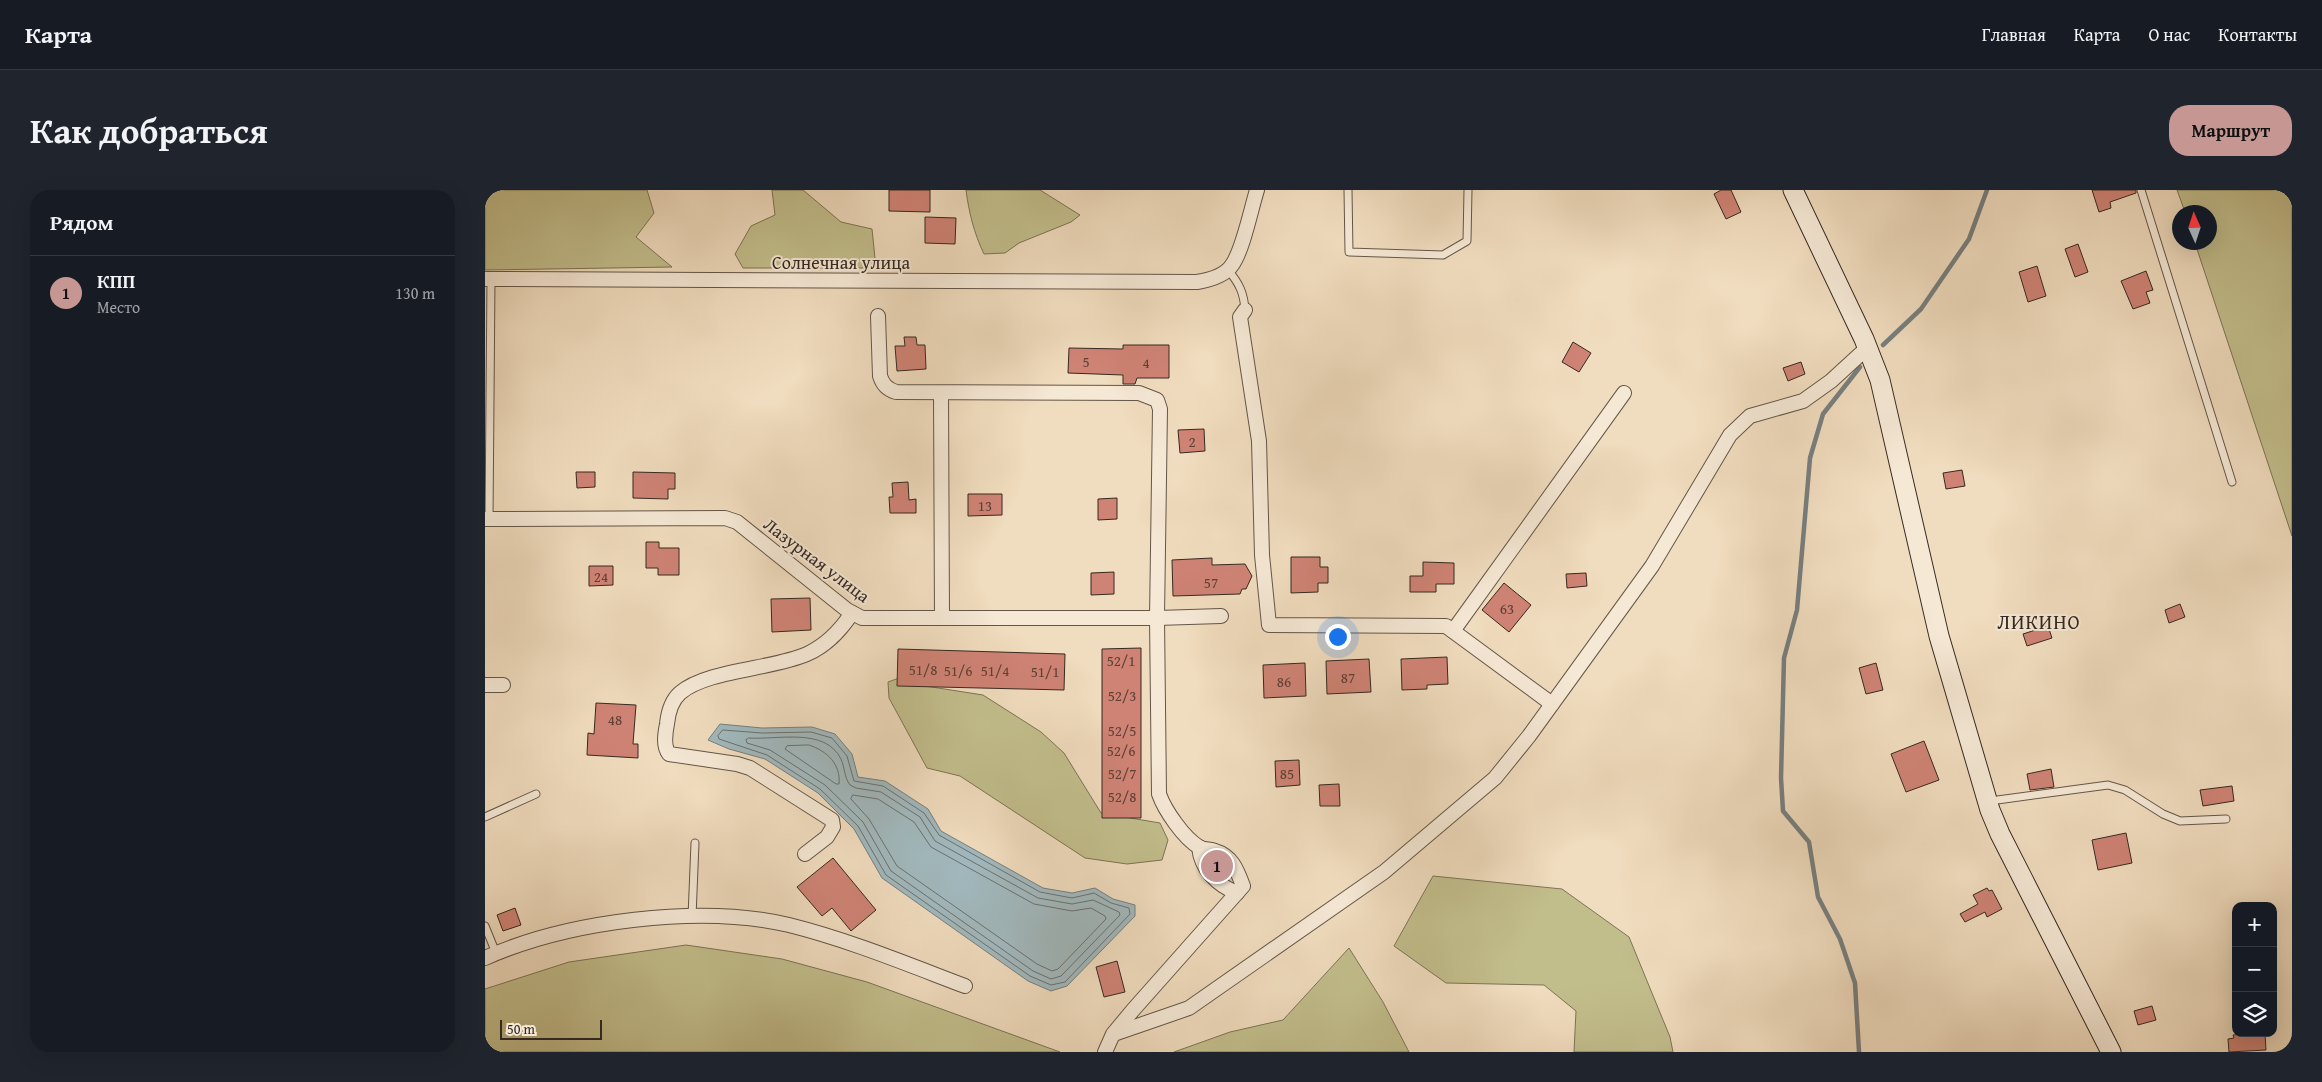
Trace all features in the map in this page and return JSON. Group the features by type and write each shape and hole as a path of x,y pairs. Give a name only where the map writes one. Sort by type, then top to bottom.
{"street":[{"path":"1228,270 1238,255 1257,190"},
{"path":"1793,190 1867,348 1880,380 1942,650 1987,802 2000,834 2111,1052"},
{"name":"Солнечная улица","path":"488,279 1197,282 1212,278 1228,270"},
{"path":"1245,310 1240,317 1259,441 1262,555 1269,625 1446,626 1552,704"},
{"path":"878,316 878,368 882,383 888,389 895,392 1139,393 1157,400 1160,409 1157,618 1159,794 1163,807 1172,820 1199,847 1219,852 1232,861 1240,889"},
{"path":"1113,1034 1189,1008 1384,872 1495,778 1552,704 1652,566 1730,435 1750,416 1803,400 1831,381 1867,348"},
{"path":"941,393 943,618"},
{"path":"1453,631 1624,393"},
{"name":"Лазурная улица","path":"487,519 725,518 737,522 852,614 861,618 1157,618 1221,616"},
{"path":"805,854 827,837 833,826 831,820 750,768 737,764 669,754 665,749 667,722 674,700 687,689 733,673 806,654 830,640 843,628 852,614"},
{"path":"485,685 503,685"},
{"path":"1199,847 1202,860 1212,877 1240,889"},
{"path":"1105,1052 1113,1034 1240,889"},
{"path":"490,956 519,944 585,928 627,921 692,917 725,918 789,925 839,940 965,986"}],"lane":[{"path":"1348,190 1349,252 1443,255 1467,241 1468,190"},
{"path":"2141,190 2232,482"},
{"path":"1228,270 1239,282 1244,297 1245,310"},
{"path":"487,519 488,279"},
{"path":"1987,802 2108,785 2125,790 2163,814 2180,821 2226,819"},
{"path":"485,817 536,794"},
{"path":"692,917 695,843"},
{"path":"485,926 490,956"}],"shaded area":[{"path":"485,190 647,190 654,213 636,237 672,267 485,270"},
{"path":"772,190 803,190 841,222 872,229 876,268 743,268 735,254 751,226 775,215"},
{"path":"966,190 1040,190 1080,215 1071,222 1019,243 1005,253 984,254 972,223"},
{"path":"2177,190 2292,190 2292,536 2197,250 2217,250 2217,205 2182,205"},
{"path":"899,678 906,683 983,695 1041,732 1064,753 1101,813 1160,823 1168,840 1162,860 1127,864 1085,858 960,776 927,768 889,698 888,682"},
{"path":"1433,876 1562,889 1629,937 1670,1037 1673,1052 1574,1052 1576,1011 1544,985 1446,983 1394,946"},
{"path":"686,945 782,959 867,982 1060,1052 485,1052 485,989 569,962"},
{"path":"1349,948 1383,1002 1409,1052 1174,1052 1230,1032 1283,1020"}],"water":[{"path":"720,724 762,728 812,727 835,734 852,754 858,777 885,781 928,809 941,831 1043,888 1072,893 1095,888 1113,899 1135,905 1135,916 1067,986 1051,991 1028,981 882,878 854,829 818,793 765,759 729,749 708,740"}],"building":[{"path":"889,190 930,190 930,212 889,211"},
{"path":"1721,190 1731,190 1741,212 1726,219 1714,194"},
{"path":"2092,190 2136,190 2136,193 2110,202 2111,208 2099,212"},
{"path":"925,217 956,218 955,244 925,243"},
{"path":"2078,244 2088,272 2075,277 2065,249"},
{"path":"2037,266 2046,296 2028,302 2019,272"},
{"path":"2146,271 2153,290 2146,292 2150,303 2133,309 2121,281"},
{"path":"904,337 916,337 917,345 925,345 926,369 897,371 895,346 905,346"},
{"path":"1573,342 1591,353 1579,372 1562,362"},
{"path":"1123,345 1169,345 1169,378 1137,378 1135,384 1123,384 1123,375 1068,373 1069,348 1123,349"},
{"path":"1801,362 1805,374 1788,381 1783,368"},
{"path":"1204,429 1205,451 1180,453 1178,430"},
{"path":"1962,470 1965,486 1946,489 1943,473"},
{"path":"576,472 595,472 595,487 577,488"},
{"path":"633,472 675,473 675,489 668,489 668,499 633,498"},
{"path":"908,482 909,500 916,499 916,513 890,513 889,497 893,497 892,483"},
{"path":"968,494 1002,494 1002,515 968,516"},
{"path":"1117,498 1117,519 1098,520 1098,499"},
{"path":"646,542 659,542 659,548 679,548 679,575 658,575 658,568 646,568"},
{"path":"1291,557 1320,557 1320,567 1328,567 1328,583 1318,583 1318,592 1291,593"},
{"path":"1212,558 1212,565 1245,564 1252,576 1246,589 1242,589 1240,594 1173,596 1172,560"},
{"path":"1423,562 1454,563 1454,584 1436,584 1436,592 1410,592 1410,576 1423,576"},
{"path":"589,566 613,566 613,585 589,586"},
{"path":"1114,572 1114,594 1091,595 1091,573"},
{"path":"1586,573 1587,586 1567,588 1566,574"},
{"path":"1504,583 1531,605 1509,632 1482,610"},
{"path":"810,598 811,630 772,632 771,599"},
{"path":"2180,604 2185,617 2169,623 2165,610"},
{"path":"2048,626 2052,638 2027,646 2023,634"},
{"path":"1141,648 1141,818 1102,818 1102,649"},
{"path":"898,649 1065,654 1064,690 897,686"},
{"path":"1447,657 1448,684 1427,685 1427,689 1402,690 1401,659"},
{"path":"1369,659 1371,692 1327,694 1326,661"},
{"path":"1305,663 1306,696 1264,698 1263,665"},
{"path":"1876,663 1883,690 1866,694 1859,668"},
{"path":"596,703 636,705 633,744 638,744 638,758 587,755 588,733 594,734"},
{"path":"1924,741 1939,780 1906,792 1891,754"},
{"path":"1299,760 1300,785 1276,787 1275,761"},
{"path":"2051,769 2054,787 2030,790 2027,774"},
{"path":"1339,784 1340,806 1320,806 1319,785"},
{"path":"2232,786 2234,801 2203,806 2200,790"},
{"path":"2126,833 2132,863 2098,870 2092,840"},
{"path":"833,858 876,910 851,931 832,908 822,916 797,887"},
{"path":"1987,888 1989,891 1992,890 2002,909 1987,917 1985,912 1965,922 1960,914 1978,904 1973,895"},
{"path":"515,908 521,925 503,931 497,915"},
{"path":"1117,961 1125,992 1104,997 1096,967"},
{"path":"2152,1006 2156,1020 2138,1025 2134,1011"},
{"path":"2265,1037 2266,1050 2229,1052 2228,1039"}],"waterway":[{"path":"1883,345 1921,309 1969,239 1987,190"},
{"path":"1859,1052 1855,983 1840,939 1818,897 1809,842 1783,811 1781,778 1784,658 1797,610 1810,458 1823,414 1860,367"}],"place":[{"name":"КПП","path":"1217,866"}],"district":[{"name":"ЛИКИНО","path":"2039,621"}]}
